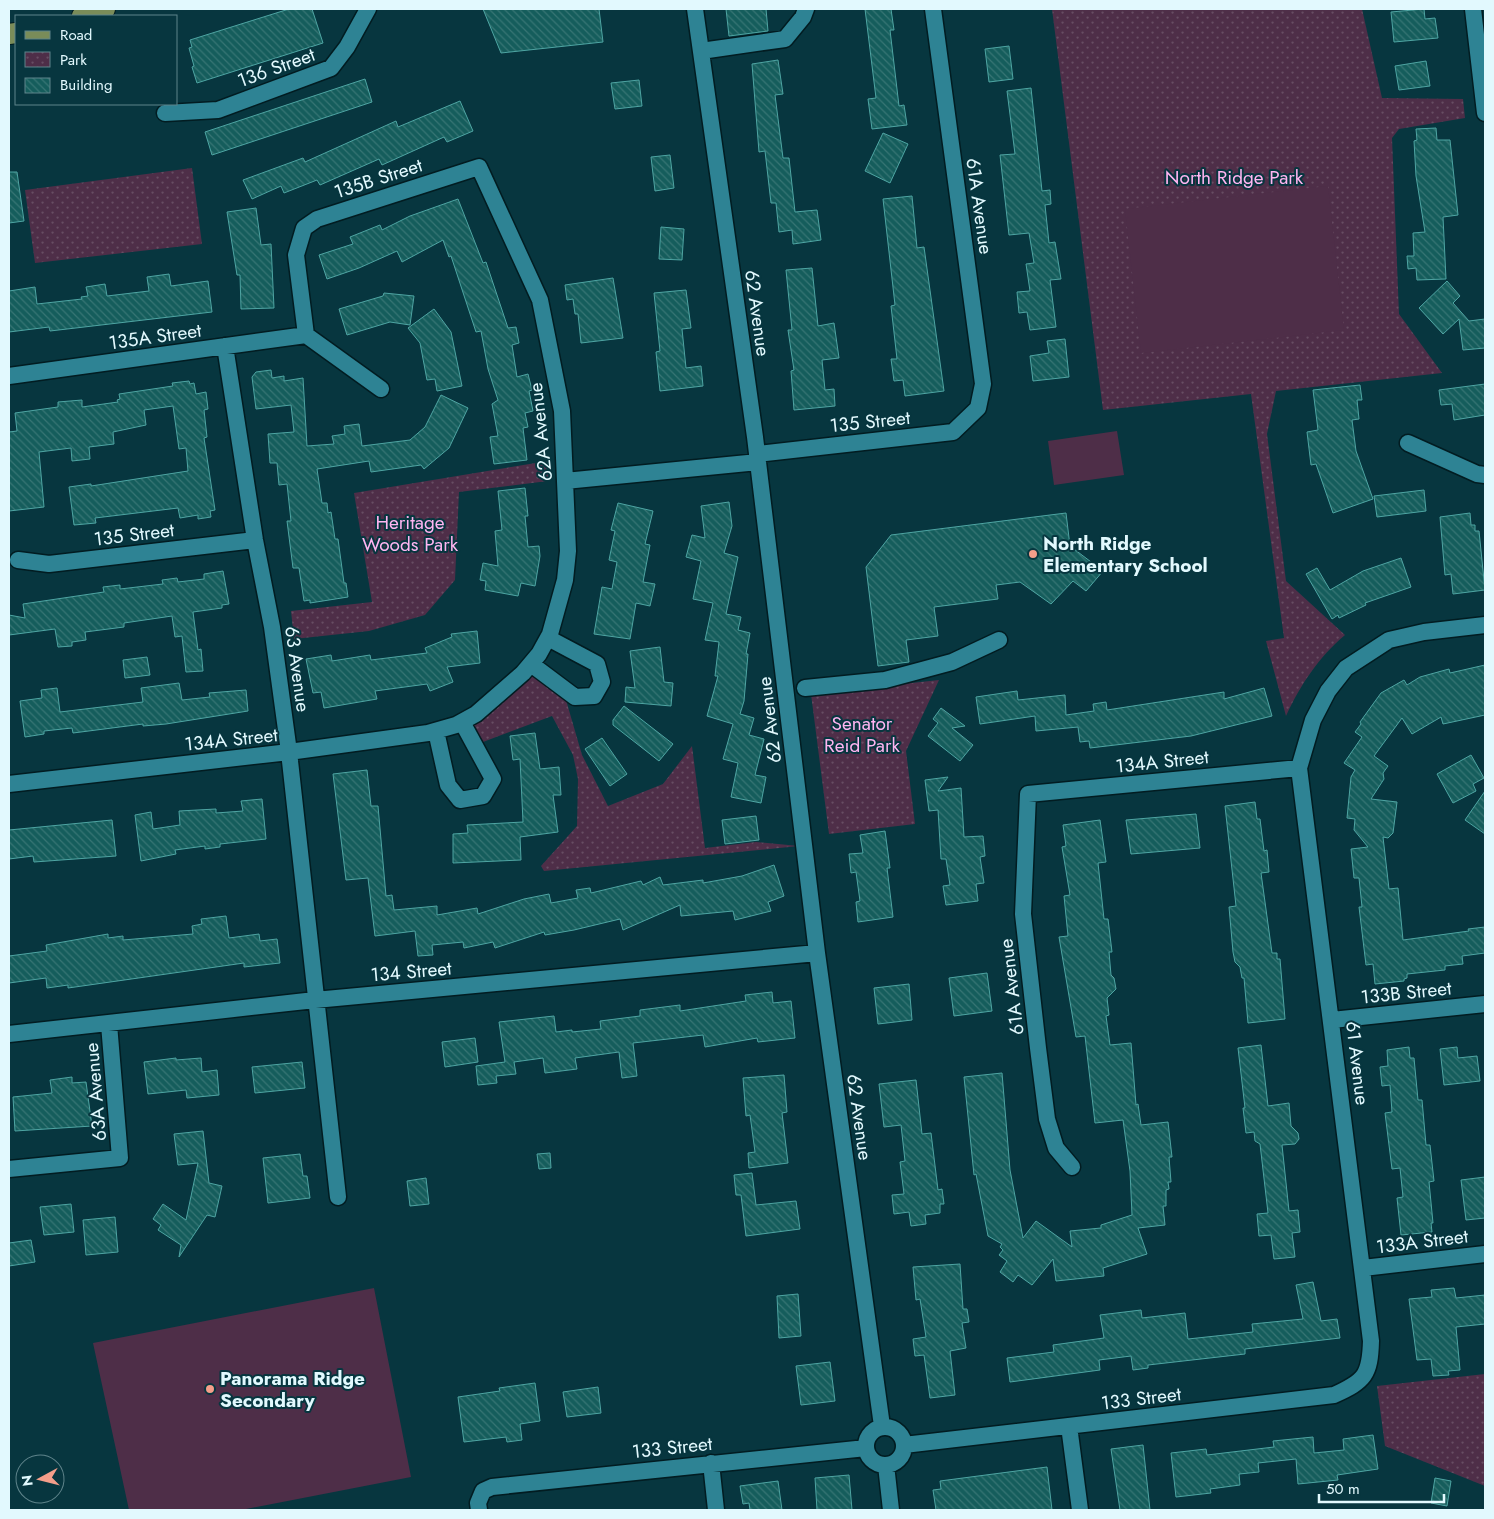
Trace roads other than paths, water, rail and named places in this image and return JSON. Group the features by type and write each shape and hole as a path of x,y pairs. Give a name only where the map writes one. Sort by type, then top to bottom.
{"main road":[{"path":"85,15 105,9"}],"street":[{"name":"136 Street","path":"165,113 218,110 331,68 347,47 368,9"},
{"name":"62 Avenue","path":"695,9 758,458 817,953 882,1426"},
{"path":"701,51 785,39 803,18 806,9"},
{"name":"61A Avenue","path":"933,9 983,384 978,408"},
{"path":"1473,9 1485,113"},
{"name":"135B Street","path":"306,335 296,255 304,228 316,219 479,166"},
{"name":"62A Avenue","path":"479,166 540,300 562,410 568,551 565,580 560,604 548,638 531,664 506,690"},
{"path":"306,335 382,389"},
{"name":"135A Street","path":"9,376 306,335"},
{"name":"63 Avenue","path":"224,346 255,540 272,628 289,752 338,1197"},
{"name":"135 Street","path":"565,481 954,432 978,408"},
{"path":"1408,442 1477,474 1485,475"},
{"name":"135 Street","path":"18,560 49,564 255,540"},
{"path":"1299,768 1313,720 1328,690 1346,668 1389,640 1424,632 1485,625"},
{"path":"531,664 576,697 594,696 602,682 597,664 548,638"},
{"path":"805,688 885,680 952,662 999,640"},
{"name":"134A Street","path":"9,784 289,752 436,731 462,722 476,714 506,690"},
{"path":"436,731 448,785 460,800 483,796 493,779 462,722"},
{"name":"134A Street","path":"1028,794 1299,768"},
{"name":"61 Avenue","path":"1299,768 1363,1268 1371,1341 1370,1364"},
{"name":"61A Avenue","path":"1028,794 1022,914 1046,1119 1056,1148 1072,1167"},
{"name":"134 Street","path":"9,1034 315,1000 817,953"},
{"name":"133B Street","path":"1332,1020 1485,1004"},
{"name":"63A Avenue","path":"9,1169 120,1158 109,1024"},
{"name":"133A Street","path":"1363,1268 1485,1254"},
{"name":"133 Street","path":"904,1444 1334,1395 1355,1386 1366,1375 1370,1364"},
{"path":"882,1426 894,1429 899,1433 904,1444 898,1460 886,1465 871,1459 866,1448 868,1437 876,1428 882,1426"},
{"path":"1069,1426 1080,1510"},
{"name":"133 Street","path":"479,1510 478,1503 483,1491 492,1487 866,1448"},
{"path":"711,1463 716,1510"},
{"path":"886,1465 891,1510"}],"place":[{"name":"North Ridge Elementary School","path":"1033,554"},
{"name":"Panorama Ridge Secondary","path":"210,1389"}],"park label":[{"name":"North Ridge Park","path":"1234,177"},
{"name":"Heritage Woods Park","path":"410,533"},
{"name":"Senator Reid Park","path":"862,734"}]}
